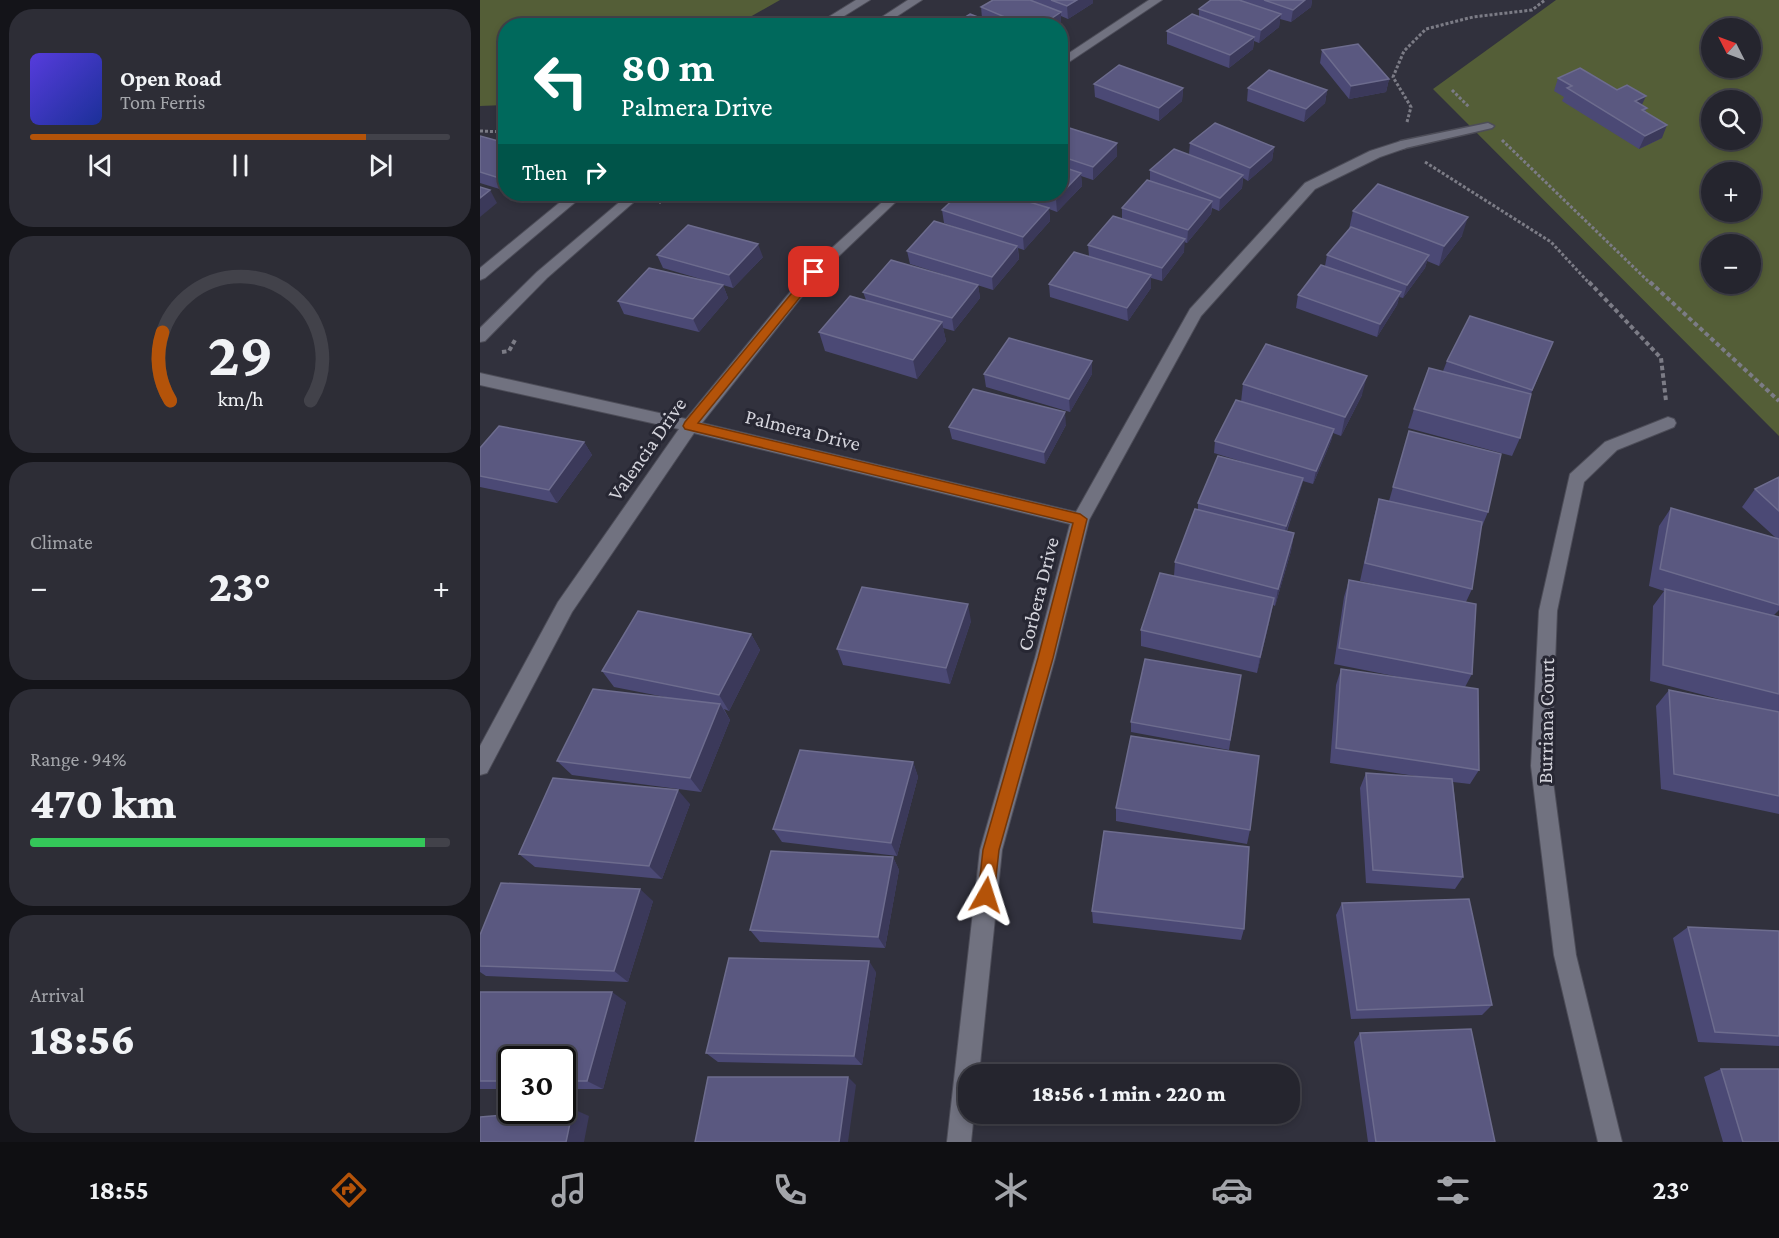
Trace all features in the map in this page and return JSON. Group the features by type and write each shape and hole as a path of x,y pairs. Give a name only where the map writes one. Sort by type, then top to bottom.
{"street":[{"path":"833,18 864,0"},
{"path":"886,18 916,0"},
{"path":"1068,60 1156,0"},
{"name":"Corbera Drive","path":"959,1142 991,850 1046,658 1080,519 1195,314 1310,186 1375,154 1401,145"},
{"path":"480,276 570,201"},
{"path":"480,337 542,275 628,201"},
{"name":"Valencia Drive","path":"480,766 565,608 690,426 814,272 890,201"},
{"name":"Palmera Drive","path":"480,379 690,426 1080,519"},
{"name":"Burriana Court","path":"1610,1142 1565,955 1541,766 1548,611 1576,479 1611,446 1668,423"}],"lane":[{"path":"1401,145 1488,126"}],"path":[{"path":"1545,0 1532,10 1473,17 1426,29 1404,51 1393,77 1411,106 1401,145 1463,188 1551,242 1559,250 1661,358 1668,423"},
{"path":"1452,90 1681,312 1779,401"},
{"path":"480,131 498,132"}],"green space":[{"path":"480,0 780,0 748,18 498,18 498,105 480,106"},
{"path":"1556,0 1779,0 1779,436 1433,89"}],"building":[{"path":"993,0 1030,0 1061,12 1052,18 1007,18 981,7"},
{"path":"1051,0 1077,0 1067,6"},
{"path":"1211,0 1239,0 1281,14 1261,30 1199,9"},
{"path":"1264,0 1305,0 1293,10"},
{"path":"970,14 980,18 964,18"},
{"path":"1192,14 1254,37 1230,55 1167,31"},
{"path":"1358,44 1389,79 1351,86 1322,50"},
{"path":"1119,65 1183,88 1159,108 1094,84"},
{"path":"1580,68 1617,90 1627,85 1646,96 1635,101 1647,108 1642,110 1667,125 1645,136 1567,88 1572,86 1558,78"},
{"path":"1269,70 1327,90 1306,109 1248,88"},
{"path":"1215,123 1274,147 1250,168 1190,143"},
{"path":"1068,128 1117,143 1093,167 1068,159"},
{"path":"480,136 498,141 498,178 480,172"},
{"path":"1174,149 1243,175 1220,198 1150,170"},
{"path":"1068,169 1081,173 1068,187"},
{"path":"1147,180 1212,201 1188,230 1122,208"},
{"path":"1378,184 1468,217 1444,246 1353,211"},
{"path":"480,187 490,190 480,198"},
{"path":"952,201 1026,201 1049,208 1023,237 942,210"},
{"path":"1113,216 1185,239 1162,268 1088,245"},
{"path":"934,221 1017,246 992,277 907,251"},
{"path":"688,225 758,244 729,275 657,255"},
{"path":"1351,227 1429,255 1407,285 1327,255"},
{"path":"1074,252 1151,275 1127,308 1049,284"},
{"path":"891,260 978,285 952,318 863,292"},
{"path":"1321,265 1401,292 1380,324 1298,295"},
{"path":"649,268 723,285 693,319 618,301"},
{"path":"850,296 942,322 913,360 819,332"},
{"path":"1470,316 1553,342 1532,390 1447,361"},
{"path":"1009,338 1092,361 1069,399 984,374"},
{"path":"1266,344 1367,376 1345,417 1243,384"},
{"path":"1429,368 1531,394 1520,438 1414,409"},
{"path":"973,389 1065,412 1044,452 949,427"},
{"path":"1236,400 1334,429 1316,471 1215,441"},
{"path":"499,426 584,442 549,490 480,476 480,448"},
{"path":"1409,431 1501,454 1488,512 1393,487"},
{"path":"1218,456 1303,478 1286,526 1198,503"},
{"path":"1779,477 1779,511 1755,489"},
{"path":"1379,499 1482,522 1472,589 1365,563"},
{"path":"1671,508 1779,539 1779,605 1660,569"},
{"path":"1195,509 1294,533 1278,589 1175,562"},
{"path":"1160,573 1274,598 1260,657 1141,630"},
{"path":"1349,580 1476,604 1472,674 1339,648"},
{"path":"862,587 968,604 946,668 837,649"},
{"path":"1665,589 1779,617 1779,694 1663,665"},
{"path":"638,611 751,634 719,695 602,671"},
{"path":"1145,659 1241,675 1230,740 1131,722"},
{"path":"1341,669 1478,689 1479,770 1336,748"},
{"path":"593,689 720,704 690,778 557,761"},
{"path":"1669,690 1779,712 1779,796 1674,774"},
{"path":"1131,736 1259,756 1250,830 1116,808"},
{"path":"800,750 913,762 891,843 773,829"},
{"path":"1366,773 1452,779 1463,877 1373,870"},
{"path":"553,778 678,790 649,866 519,854"},
{"path":"1104,831 1249,847 1244,929 1092,911"},
{"path":"771,851 893,857 878,937 750,930"},
{"path":"501,883 640,889 614,971 480,966 480,935"},
{"path":"1469,899 1492,1005 1357,1010 1342,903"},
{"path":"1688,927 1779,931 1779,1036 1715,1032"},
{"path":"729,958 869,961 854,1056 706,1053"},
{"path":"480,992 612,992 587,1081 576,1081 576,1046 498,1046 498,1081 480,1081"},
{"path":"1471,1029 1495,1142 1376,1142 1360,1033"},
{"path":"1721,1069 1779,1069 1779,1142 1743,1142"},
{"path":"708,1077 848,1077 839,1142 695,1142"},
{"path":"498,1115 498,1124 570,1124 566,1142 480,1142 480,1117"}],"route":[{"path":"814,272 690,426 1080,519 1046,658 991,850 986,895"}]}
